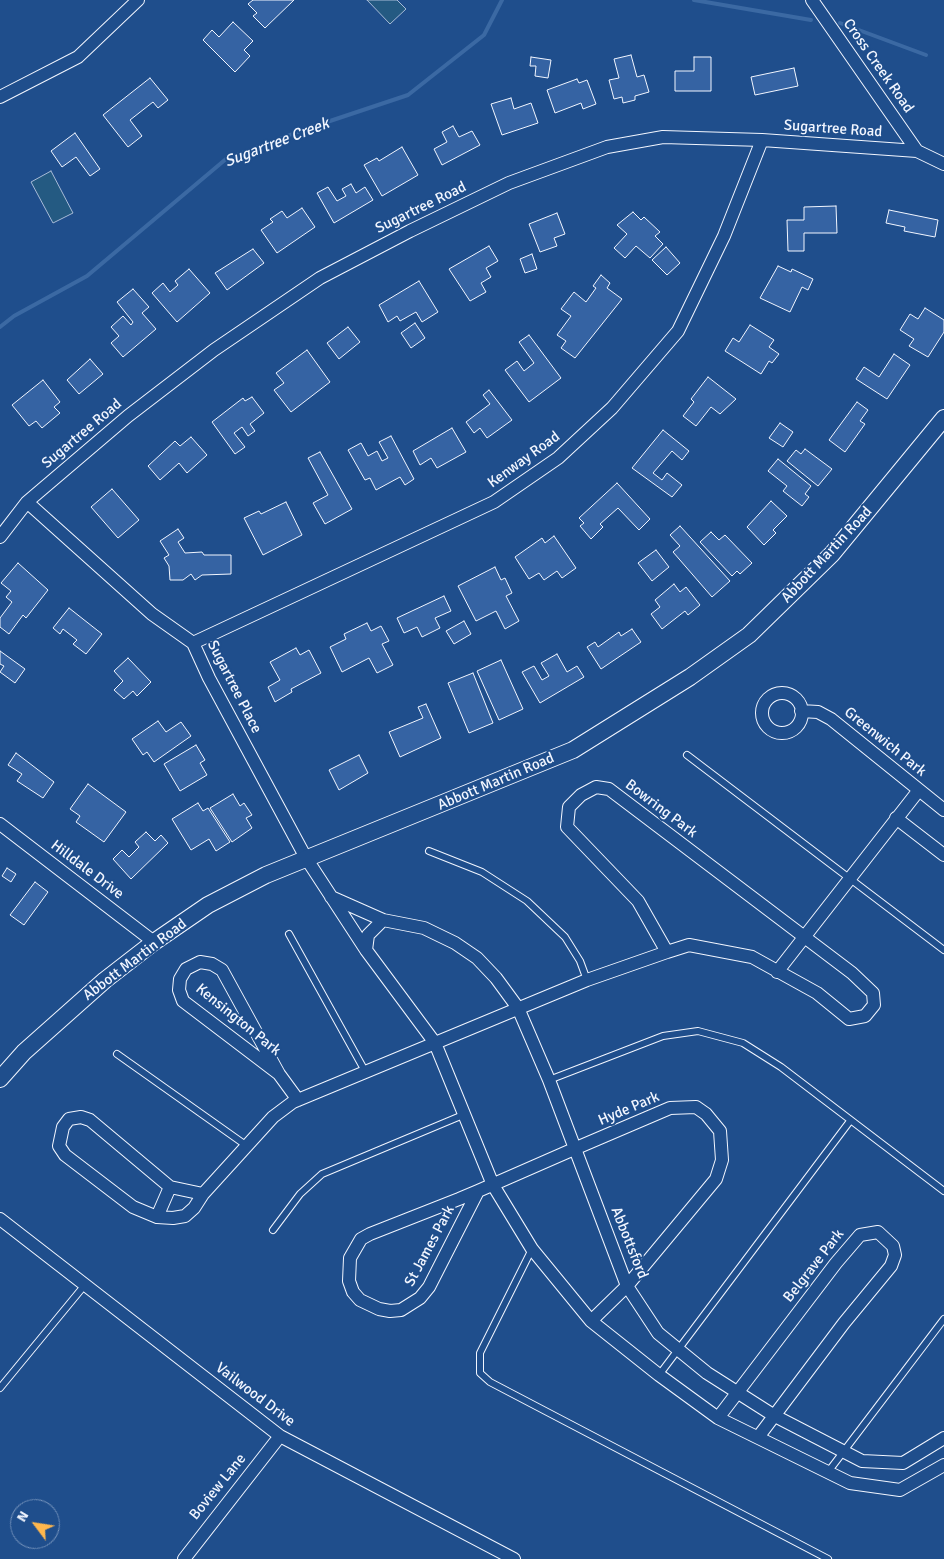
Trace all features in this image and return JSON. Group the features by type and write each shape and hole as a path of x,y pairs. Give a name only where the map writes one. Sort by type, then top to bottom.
{"main road":[{"name":"Abbott Martin Road","path":"0,1079 24,1052 58,1020 154,942 208,905 266,875 306,858 350,843 573,750 690,677 749,635 832,554 944,418"}],"street":[{"path":"0,97 78,57 138,0"},
{"name":"Cross Creek Road","path":"812,0 917,151"},
{"name":"Sugartree Road","path":"0,537 27,502 128,416 214,350 320,278 410,231 509,183 607,148 662,137 762,140 917,151 944,164"},
{"name":"Kenway Road","path":"193,642 494,502 558,458 612,408 678,331 724,236 762,140"},
{"name":"Sugartree Place","path":"27,502 152,614 193,642 209,678 306,858"},
{"name":"Greenwich Park","path":"801,711 818,712 831,719 944,810"},
{"name":"Bowring Park","path":"435,1043 587,980 688,945 752,957 817,993 849,1018 865,1016 874,1005 873,993 852,973 803,938 609,789 596,787 581,795 569,807 567,827 638,900 667,952"},
{"path":"777,972 918,790"},
{"path":"896,818 944,855"},
{"name":"Hilldale Drive","path":"0,824 154,942"},
{"path":"306,858 366,950 435,1043 493,1185 532,1249 591,1320 659,1375 718,1418 759,1436 850,1483 900,1490 944,1465"},
{"name":"Abbottsford","path":"330,896 383,920 424,928 455,943 477,958 496,978 518,1008 549,1080 627,1286 658,1333 707,1373 773,1415 862,1461 903,1464 944,1438"},
{"path":"366,950 368,935 383,920"},
{"name":"Kensington Park","path":"279,1074 183,1001 179,990 180,979 186,970 200,962 212,964 222,970 279,1074 298,1100"},
{"path":"203,1194 170,1187 90,1120 81,1117 69,1119 63,1127 59,1146 66,1155 134,1207 157,1217 185,1216 274,1117 298,1100 435,1043"},
{"name":"Hyde Park","path":"493,1185 670,1108 696,1108 706,1114 720,1131 722,1160 716,1179 627,1286 591,1320"},
{"name":"St James Park","path":"478,1191 429,1287 420,1298 401,1310 390,1311 379,1309 360,1300 351,1286 348,1269 350,1258 361,1239 478,1191 493,1185"},
{"path":"157,1217 170,1187"},
{"name":"Vailwood Drive","path":"0,1219 84,1286 280,1436 514,1559"},
{"name":"Belgrave Park","path":"718,1418 860,1235 878,1232 893,1246 895,1255 891,1266 773,1415 759,1436"},
{"name":"Boview Lane","path":"184,1559 280,1436"}],"lane":[{"path":"687,755 944,950"},
{"path":"429,851 482,872 528,901 564,937 580,961 587,980"},
{"path":"289,934 366,1071"},
{"path":"549,1080 663,1036 698,1031 743,1043 781,1066 850,1121 944,1191"},
{"path":"117,1054 247,1146"},
{"path":"273,1230 300,1194 322,1174 463,1115"},
{"path":"659,1375 850,1121"},
{"path":"532,1249 480,1353 480,1373 490,1382 828,1559"},
{"path":"0,1388 84,1286"},
{"path":"828,1472 944,1319"}],"shaded area":[{"path":"367,0 397,0 406,9 390,24"},
{"path":"51,171 73,213 53,223 31,182"}],"building":[{"path":"253,0 294,0 265,28 253,16 257,13 248,4"},
{"path":"233,22 253,41 244,50 250,56 235,72 203,40 212,30 219,37"},
{"path":"631,55 637,77 644,75 649,92 635,96 635,100 623,103 622,97 614,99 609,80 619,78 614,59"},
{"path":"531,57 551,60 548,78 535,76 536,66 530,66"},
{"path":"694,57 711,57 711,91 675,91 675,71 694,71"},
{"path":"794,68 798,86 755,95 751,77"},
{"path":"150,78 168,100 158,108 153,102 130,120 142,136 128,147 103,115"},
{"path":"577,79 579,83 587,80 596,104 583,109 581,103 555,113 547,90"},
{"path":"511,98 514,109 531,103 538,123 502,135 491,104"},
{"path":"453,126 459,137 472,131 480,145 442,165 434,149 447,142 442,132"},
{"path":"75,133 100,169 90,176 76,157 62,167 51,151"},
{"path":"402,147 418,175 382,196 364,165 377,158 379,161"},
{"path":"351,184 356,193 365,187 373,200 334,223 317,193 328,187 337,201 346,196 342,189"},
{"path":"836,206 837,233 804,233 804,251 788,251 787,220 804,220 804,207"},
{"path":"302,208 315,227 277,253 261,230 273,222 270,219 282,211 287,218"},
{"path":"889,210 938,220 935,237 904,231 905,227 886,223"},
{"path":"633,212 641,220 644,217 660,232 655,236 663,244 650,258 636,246 625,258 614,248 627,234 617,225"},
{"path":"557,213 565,234 554,238 557,246 540,252 529,224"},
{"path":"489,246 498,261 486,268 491,277 481,283 486,292 470,301 449,269"},
{"path":"666,247 680,263 667,275 652,260"},
{"path":"253,249 264,263 227,290 215,273"},
{"path":"532,254 537,269 525,273 520,259"},
{"path":"778,266 791,272 792,269 813,279 808,290 802,287 790,312 760,298"},
{"path":"189,269 210,293 177,322 152,293 163,283 170,292 178,285 175,281"},
{"path":"601,275 610,283 607,288 622,299 575,358 561,348 566,341 557,335 571,316 561,309 574,292 586,302 596,288 593,286"},
{"path":"419,281 438,312 422,322 416,312 400,321 397,316 388,322 379,305"},
{"path":"133,289 149,307 142,313 156,329 123,357 111,343 119,336 111,327 123,316 131,325 133,322 117,302"},
{"path":"925,308 944,320 944,332 928,357 909,346 914,339 900,330 910,314 918,319"},
{"path":"415,323 425,338 411,348 401,333"},
{"path":"750,325 774,340 769,347 779,354 772,363 769,361 761,374 725,351 733,338 739,342"},
{"path":"348,327 360,342 339,359 327,343"},
{"path":"529,335 561,378 529,402 505,370 517,361 524,371 534,363 519,342"},
{"path":"307,350 330,382 291,412 274,390 284,383 276,373"},
{"path":"894,354 910,365 887,399 856,379 864,367 879,377"},
{"path":"90,359 103,374 79,394 67,380"},
{"path":"708,377 736,399 720,414 711,407 696,426 683,416 694,402 691,399"},
{"path":"43,380 60,402 54,407 60,413 42,428 36,421 29,426 12,405"},
{"path":"489,390 512,420 487,438 480,428 474,433 466,422 490,404 483,395"},
{"path":"252,397 264,413 250,424 255,431 248,436 242,427 234,433 245,447 235,454 212,422 243,398 245,401"},
{"path":"857,402 868,410 860,421 865,424 845,452 829,440"},
{"path":"780,423 793,432 783,447 769,438"},
{"path":"452,428 466,452 437,468 431,458 420,465 413,451"},
{"path":"663,430 689,451 682,460 672,451 653,473 662,480 667,473 682,485 672,497 632,468"},
{"path":"391,436 414,479 405,485 400,477 376,490 370,478 365,480 348,450 361,443 368,456 377,451 382,461 388,458 379,442"},
{"path":"191,437 207,455 187,473 179,463 160,480 148,466 175,441 180,446"},
{"path":"805,449 832,469 818,486 787,461 796,450 801,454"},
{"path":"320,452 352,509 325,524 313,503 328,495 308,458"},
{"path":"778,459 811,486 805,494 809,497 802,506 783,491 787,486 768,471"},
{"path":"617,483 650,519 639,530 618,508 600,524 603,527 591,539 580,526 584,523 579,518"},
{"path":"112,489 139,520 118,538 91,507"},
{"path":"771,501 787,516 773,530 776,533 764,545 747,527"},
{"path":"286,502 302,535 263,555 244,518 259,511 261,514"},
{"path":"680,526 730,581 712,597 673,552 680,546 670,535"},
{"path":"178,529 184,538 178,542 185,553 202,552 204,555 231,555 231,574 202,575 195,580 191,574 183,580 170,580 169,566 164,558 169,555 160,541"},
{"path":"711,532 719,540 725,535 752,563 740,574 737,571 732,576 700,542"},
{"path":"554,536 576,568 562,578 557,571 544,580 539,573 529,579 515,557 542,538 545,543"},
{"path":"656,550 669,567 652,581 638,563"},
{"path":"18,563 48,590 26,618 23,615 9,634 0,627 0,618 12,602 6,597 11,591 1,583"},
{"path":"495,567 501,580 505,578 512,593 506,596 519,621 505,629 496,611 476,621 458,586"},
{"path":"674,584 680,592 686,587 700,605 688,615 685,611 662,629 651,614 660,607 655,600"},
{"path":"444,596 451,611 435,618 440,628 422,637 417,627 404,633 397,618"},
{"path":"69,608 102,634 86,654 73,644 77,640 63,629 60,634 53,628"},
{"path":"464,621 471,634 454,644 446,631"},
{"path":"367,623 371,631 381,626 389,641 382,644 393,665 377,673 369,658 342,672 330,647 346,639 344,634"},
{"path":"632,629 641,642 601,669 587,647 595,642 598,647 619,632 621,636"},
{"path":"296,648 300,655 309,650 321,673 291,689 292,692 275,702 268,687 280,680 270,662"},
{"path":"0,651 25,669 15,683 0,672 4,666 0,664"},
{"path":"557,654 567,672 577,666 584,677 540,703 522,672 534,666 542,680 549,676 541,663"},
{"path":"128,658 151,682 137,696 133,691 124,699 114,690 123,681 114,671"},
{"path":"501,660 523,709 499,720 477,671"},
{"path":"473,673 493,723 469,733 448,683"},
{"path":"426,704 441,738 400,757 389,732 423,718 418,707"},
{"path":"158,721 166,732 181,722 191,736 154,762 147,752 143,755 132,739"},
{"path":"196,745 205,760 200,763 207,775 180,791 164,764"},
{"path":"16,753 54,782 43,798 17,781 22,774 8,765"},
{"path":"359,755 368,773 339,790 329,770"},
{"path":"88,784 126,812 104,842 76,822 80,816 70,809"},
{"path":"233,794 240,806 244,803 252,815 246,818 252,828 232,842 210,808"},
{"path":"198,803 203,811 208,808 230,842 216,851 209,839 191,850 172,819"},
{"path":"146,832 155,841 161,835 168,843 131,879 113,859 122,850 129,857 139,847 135,842"},
{"path":"7,868 16,874 11,882 2,876"},
{"path":"35,882 48,892 24,925 10,915"}],"waterway":[{"name":"Sugartree Creek","path":"0,327 14,316 87,276 226,159 303,130 408,95 484,35 502,0"},
{"name":"Sugartree Creek","path":"694,0 811,20"},
{"path":"840,23 926,55"}]}
